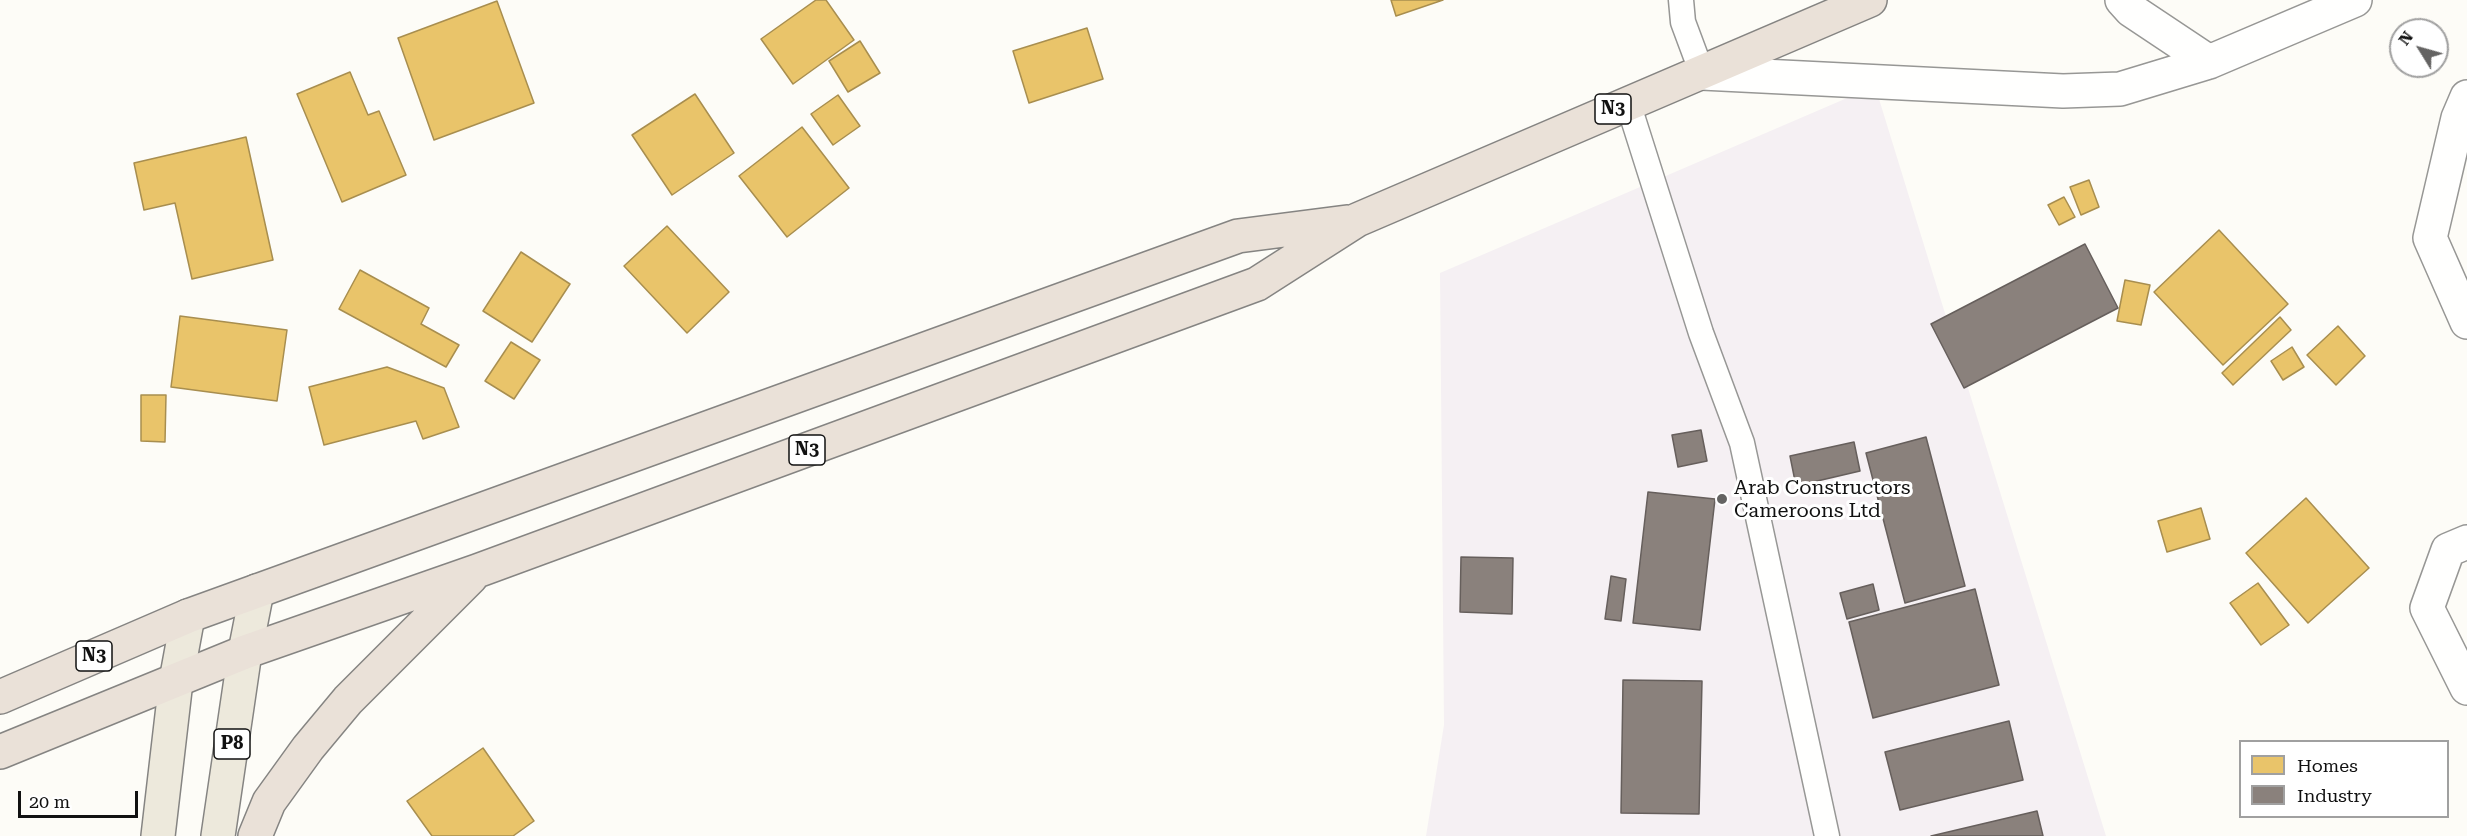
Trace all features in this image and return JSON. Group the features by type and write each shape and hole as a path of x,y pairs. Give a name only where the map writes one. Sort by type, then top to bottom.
{"highway":[{"name":"N3","path":"0,752 245,652 477,571 1257,284 1357,220 1870,0"},
{"name":"N3","path":"0,697 188,616 1238,236 1357,220"},
{"path":"255,836 269,801 308,747 348,700 477,571"}],"main road":[{"name":"P8","path":"218,836 245,652 257,591"},
{"path":"158,836 176,681 188,616"}],"street":[{"path":"2122,0 2131,10 2209,62"},
{"path":"1702,73 2063,92 2120,89 2209,62 2355,0"},
{"path":"2467,97 2458,118 2430,238 2467,322"},
{"path":"2467,542 2448,550 2427,608 2467,688"}],"lane":[{"path":"1681,0 1683,22 1702,73"},
{"path":"1628,103 1701,333 1742,443 1827,836"}],"shaded area":[{"name":"Arab Constructors Cameroons Ltd","path":"1875,86 2106,836 1426,836 1444,725 1440,273"}],"building: Homes":[{"path":"816,0 826,0 854,40 793,84 761,39"},
{"path":"1391,0 1443,0 1396,16"},
{"path":"497,1 534,103 434,140 398,38"},
{"path":"1087,28 1103,79 1029,103 1013,51"},
{"path":"860,41 880,73 848,92 829,61"},
{"path":"350,72 368,115 379,111 406,175 342,202 297,94"},
{"path":"695,94 734,153 672,195 632,135"},
{"path":"838,95 860,126 833,145 811,114"},
{"path":"802,127 849,188 787,237 739,176"},
{"path":"246,137 273,260 192,279 175,203 144,210 134,163"},
{"path":"2089,180 2099,207 2081,215 2070,187"},
{"path":"2064,197 2075,217 2059,225 2048,205"},
{"path":"667,226 729,292 687,333 624,266"},
{"path":"2219,230 2288,304 2223,365 2154,292"},
{"path":"521,252 570,284 532,342 483,311"},
{"path":"360,270 429,308 421,324 459,345 446,367 339,309"},
{"path":"2125,280 2150,285 2141,325 2117,321"},
{"path":"180,316 287,330 277,401 171,387"},
{"path":"2280,317 2291,330 2233,385 2222,373"},
{"path":"2338,326 2365,356 2336,385 2307,355"},
{"path":"511,342 540,360 514,399 485,381"},
{"path":"2292,347 2304,367 2283,380 2271,361"},
{"path":"387,367 444,388 459,427 423,439 416,421 324,445 309,387"},
{"path":"141,395 166,395 165,442 141,441"},
{"path":"2306,498 2369,568 2308,623 2246,553"},
{"path":"2201,508 2210,539 2167,552 2158,521"},
{"path":"2258,583 2289,625 2261,645 2230,603"},
{"path":"483,748 534,821 513,836 432,836 407,801"}],"building: Industry":[{"path":"2085,244 2118,308 1964,388 1931,324"},
{"path":"1701,430 1707,461 1678,467 1672,435"},
{"path":"1926,437 1965,586 1905,603 1866,453"},
{"path":"1854,442 1860,471 1796,486 1790,456"},
{"path":"1648,492 1715,499 1700,630 1633,623"},
{"path":"1461,557 1513,558 1512,614 1460,612"},
{"path":"1611,576 1626,579 1621,621 1605,619"},
{"path":"1873,584 1879,610 1847,619 1840,593"},
{"path":"1975,589 1999,685 1873,718 1849,622"},
{"path":"1623,680 1702,681 1699,814 1621,813"},
{"path":"2009,721 2023,780 1900,810 1885,752"},
{"path":"2037,811 2043,836 1931,836"}],"place":[{"name":"Arab Constructors Cameroons Ltd","path":"1722,499"}]}
